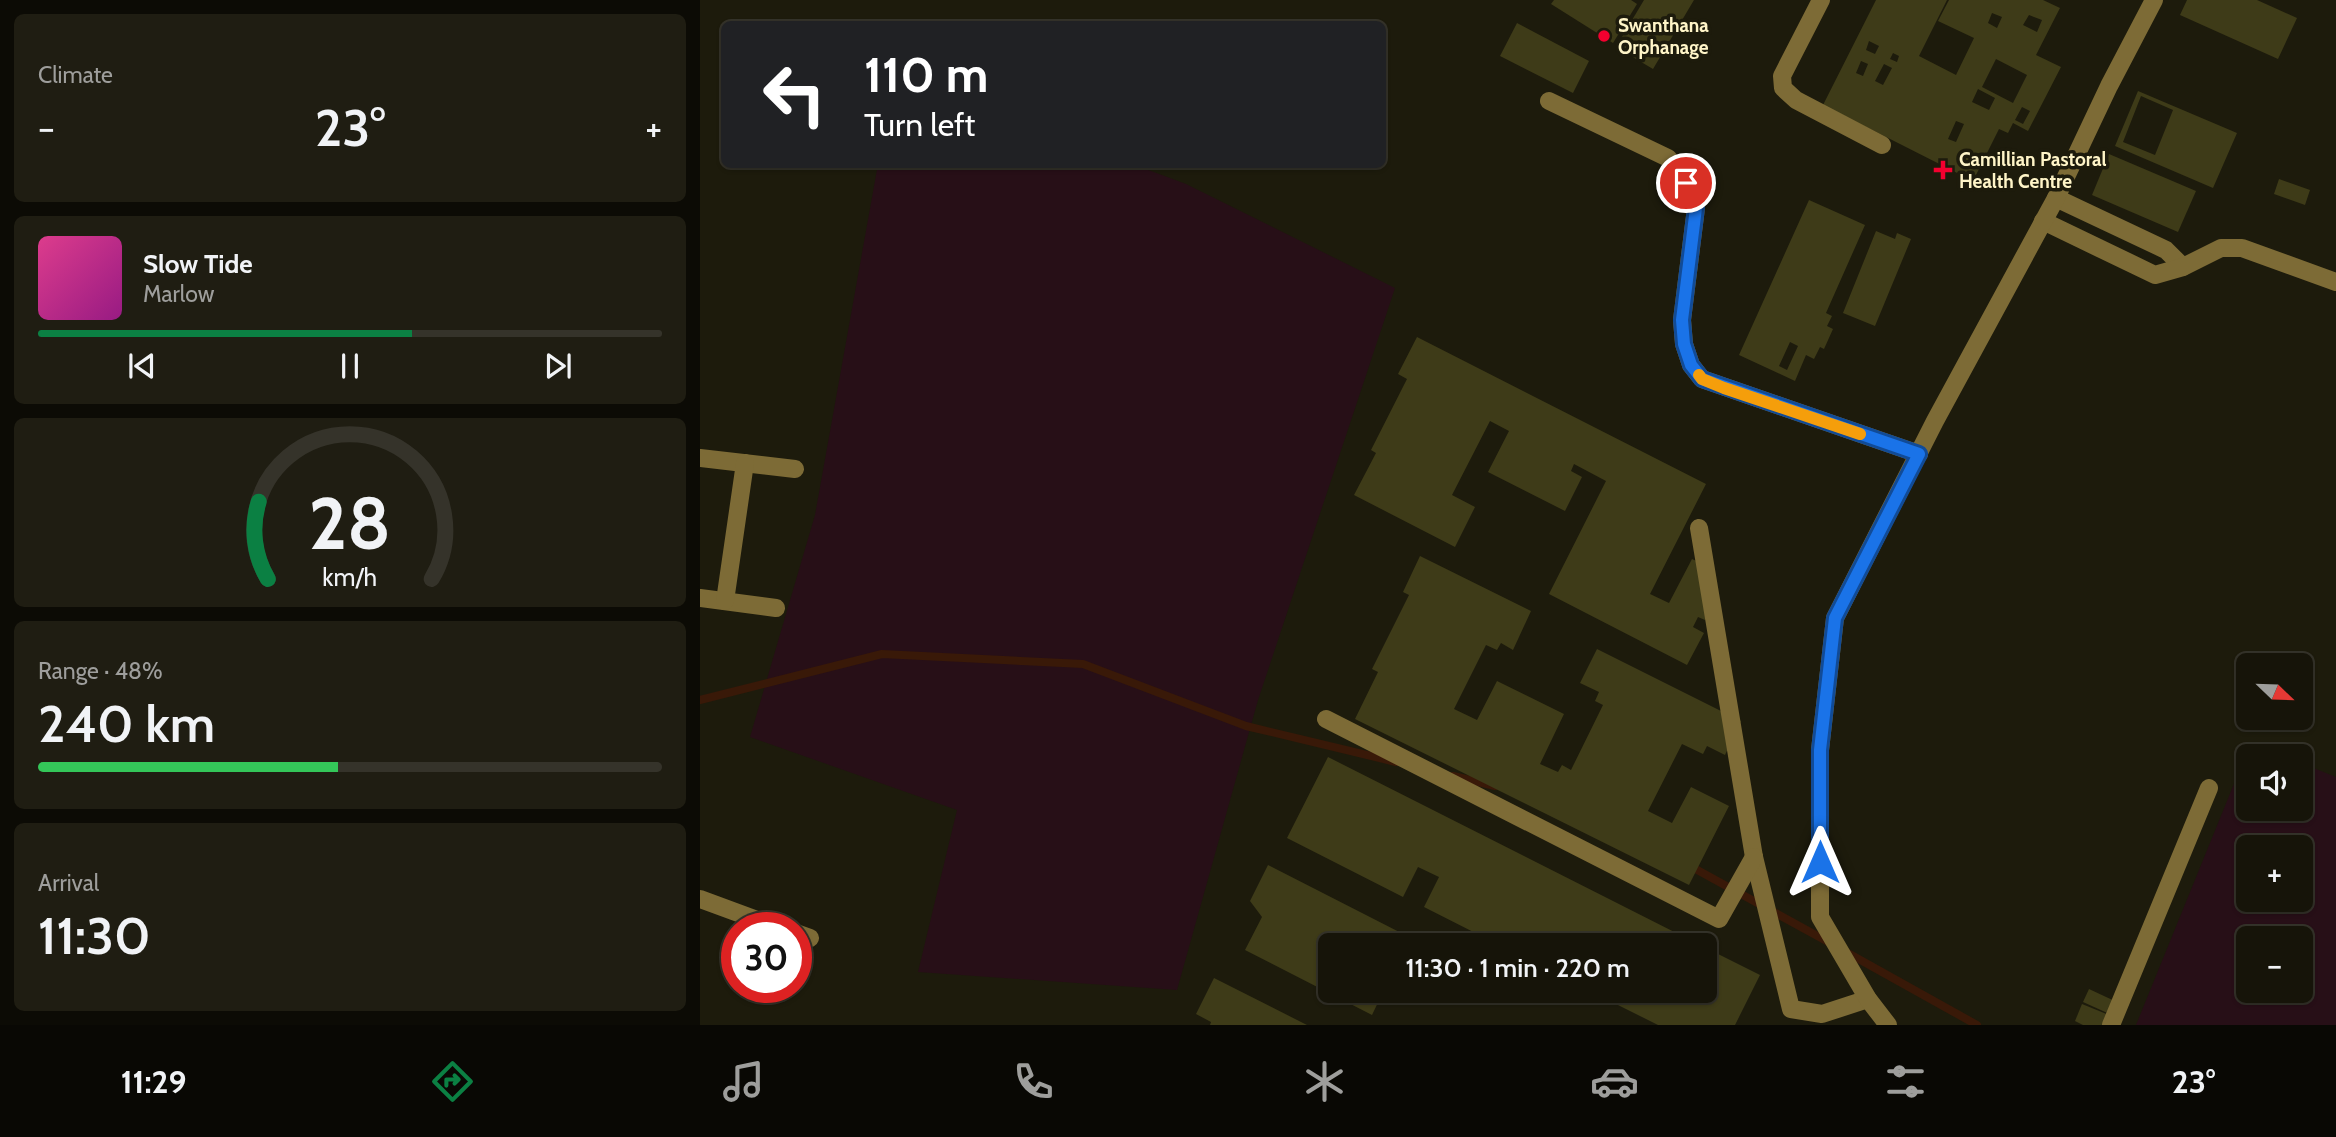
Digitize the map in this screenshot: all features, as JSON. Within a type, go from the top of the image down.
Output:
[{"type":"street","points":[[1821,0],[1782,76],[1783,88],[1796,100],[1882,145]]},
{"type":"street","points":[[1888,1025],[1868,999],[1820,917],[1820,750],[1835,618],[2056,198],[2146,2]]},
{"type":"street","points":[[1549,101],[1668,158],[1686,183],[1696,208],[1682,320],[1684,344],[1691,365],[1702,379],[1919,454]]},
{"type":"street","points":[[2056,198],[2166,250],[2183,267]]},
{"type":"street","points":[[2043,221],[2155,275],[2183,267],[2221,248],[2242,248],[2336,282]]},
{"type":"street","points":[[700,458],[795,469]]},
{"type":"street","points":[[725,601],[745,463]]},
{"type":"street","points":[[1699,528],[1754,857],[1791,1009],[1822,1014],[1868,999]]},
{"type":"street","points":[[700,598],[776,608]]},
{"type":"street","points":[[1326,719],[1719,919],[1754,857]]},
{"type":"street","points":[[2111,1025],[2209,788]]},
{"type":"street","points":[[700,899],[735,912]]},
{"type":"shaded area","points":[[877,168],[1143,168],[1186,184],[1395,288],[1258,700],[1177,990],[918,972],[957,810],[750,737],[815,515]]},
{"type":"shaded area","points":[[2313,768],[2336,777],[2336,1025],[2136,1025],[2236,779],[2236,821],[2313,821]]},
{"type":"building","points":[[1554,0],[1631,0],[1637,4],[1613,43],[1551,4]]},
{"type":"building","points":[[1644,0],[1694,0],[1653,69],[1616,47]]},
{"type":"building","points":[[1876,0],[1947,0],[1919,56],[1956,75],[1974,38],[1938,21],[1949,0],[2043,0],[2060,8],[2036,55],[2061,67],[2028,131],[2013,123],[2008,133],[1999,129],[1973,181],[1823,105]],"holes":[[[1992,13],[2002,17],[1997,28],[1988,23]],[[2029,15],[2042,20],[2037,32],[2023,25]],[[1869,41],[1879,46],[1875,54],[1866,50]],[[1893,53],[1899,56],[1897,62],[1890,59]],[[1996,59],[2027,75],[2013,103],[1982,87]],[[1861,61],[1868,64],[1863,76],[1856,73]],[[1884,64],[1892,68],[1883,85],[1875,81]],[[1978,89],[1995,98],[1989,110],[1972,102]],[[2022,107],[2030,111],[2023,124],[2015,120]],[[1956,121],[1964,124],[1956,142],[1948,139]]]},
{"type":"building","points":[[2187,0],[2257,0],[2297,18],[2278,59],[2180,15]]},
{"type":"building","points":[[1517,23],[1589,61],[1573,93],[1500,56]]},
{"type":"building","points":[[2138,91],[2237,133],[2213,188],[2115,146]],"holes":[[[2141,96],[2173,110],[2155,155],[2123,142]]]},
{"type":"building","points":[[2109,154],[2196,191],[2178,232],[2092,195]]},
{"type":"building","points":[[2279,179],[2310,190],[2305,205],[2274,194]]},
{"type":"building","points":[[1809,200],[1865,225],[1826,313],[1832,316],[1827,326],[1833,329],[1824,349],[1820,347],[1814,359],[1806,355],[1795,381],[1739,355]],"holes":[[[1790,342],[1798,346],[1787,370],[1779,366]]]},
{"type":"building","points":[[1876,231],[1895,239],[1897,233],[1911,239],[1875,326],[1843,313]]},
{"type":"building","points":[[1417,337],[1706,484],[1650,594],[1669,603],[1692,559],[1703,564],[1711,608],[1705,620],[1698,617],[1693,627],[1704,633],[1687,665],[1549,594],[1606,481],[1574,464],[1571,471],[1582,477],[1565,511],[1488,472],[1509,431],[1490,421],[1452,495],[1475,507],[1455,547],[1354,495],[1376,453],[1371,450],[1407,379],[1398,374]]},
{"type":"building","points":[[1420,556],[1531,611],[1513,650],[1501,643],[1497,650],[1486,645],[1454,709],[1477,720],[1497,681],[1564,714],[1540,764],[1558,772],[1562,765],[1571,770],[1603,705],[1595,701],[1599,692],[1580,683],[1597,649],[1741,721],[1725,755],[1707,746],[1703,754],[1682,744],[1648,811],[1672,823],[1691,787],[1729,806],[1689,885],[1355,719],[1378,672],[1372,669],[1409,595],[1403,592]]},
{"type":"building","points":[[1328,757],[1676,933],[1475,933],[1424,907],[1439,877],[1418,867],[1403,897],[1287,838]]},
{"type":"building","points":[[1268,865],[1401,933],[1318,933],[1318,987],[1245,950],[1262,917],[1250,901]]},
{"type":"building","points":[[1717,954],[1760,975],[1735,1025],[1658,1025],[1614,1003],[1717,1003]]},
{"type":"building","points":[[1214,978],[1307,1025],[1210,1025],[1211,1022],[1196,1014]]},
{"type":"building","points":[[2089,989],[2119,1003],[2114,1016],[2083,1002]]},
{"type":"building","points":[[1349,1003],[1378,1003],[1372,1015]]},
{"type":"building","points":[[2082,1004],[2109,1015],[2105,1025],[2083,1025],[2075,1021]]},
{"type":"waterway","points":[[700,700],[882,654],[1083,664],[1246,726],[1396,762]]},
{"type":"waterway","points":[[1453,776],[1495,786]]},
{"type":"waterway","points":[[1690,866],[1832,944]]},
{"type":"waterway","points":[[1846,952],[1977,1025]]},
{"type":"slow traffic","points":[[1699,375],[1702,379],[1724,388],[1860,434]]},
{"type":"place","name":"Swanthana Orphanage","points":[[1604,36]]},
{"type":"place","name":"Camillian Pastoral Health Centre","points":[[1943,170]]},
{"type":"route","points":[[1686,183],[1696,208],[1682,320],[1684,344],[1691,365],[1702,379],[1919,454],[1835,618],[1820,750],[1820,862]]}]
